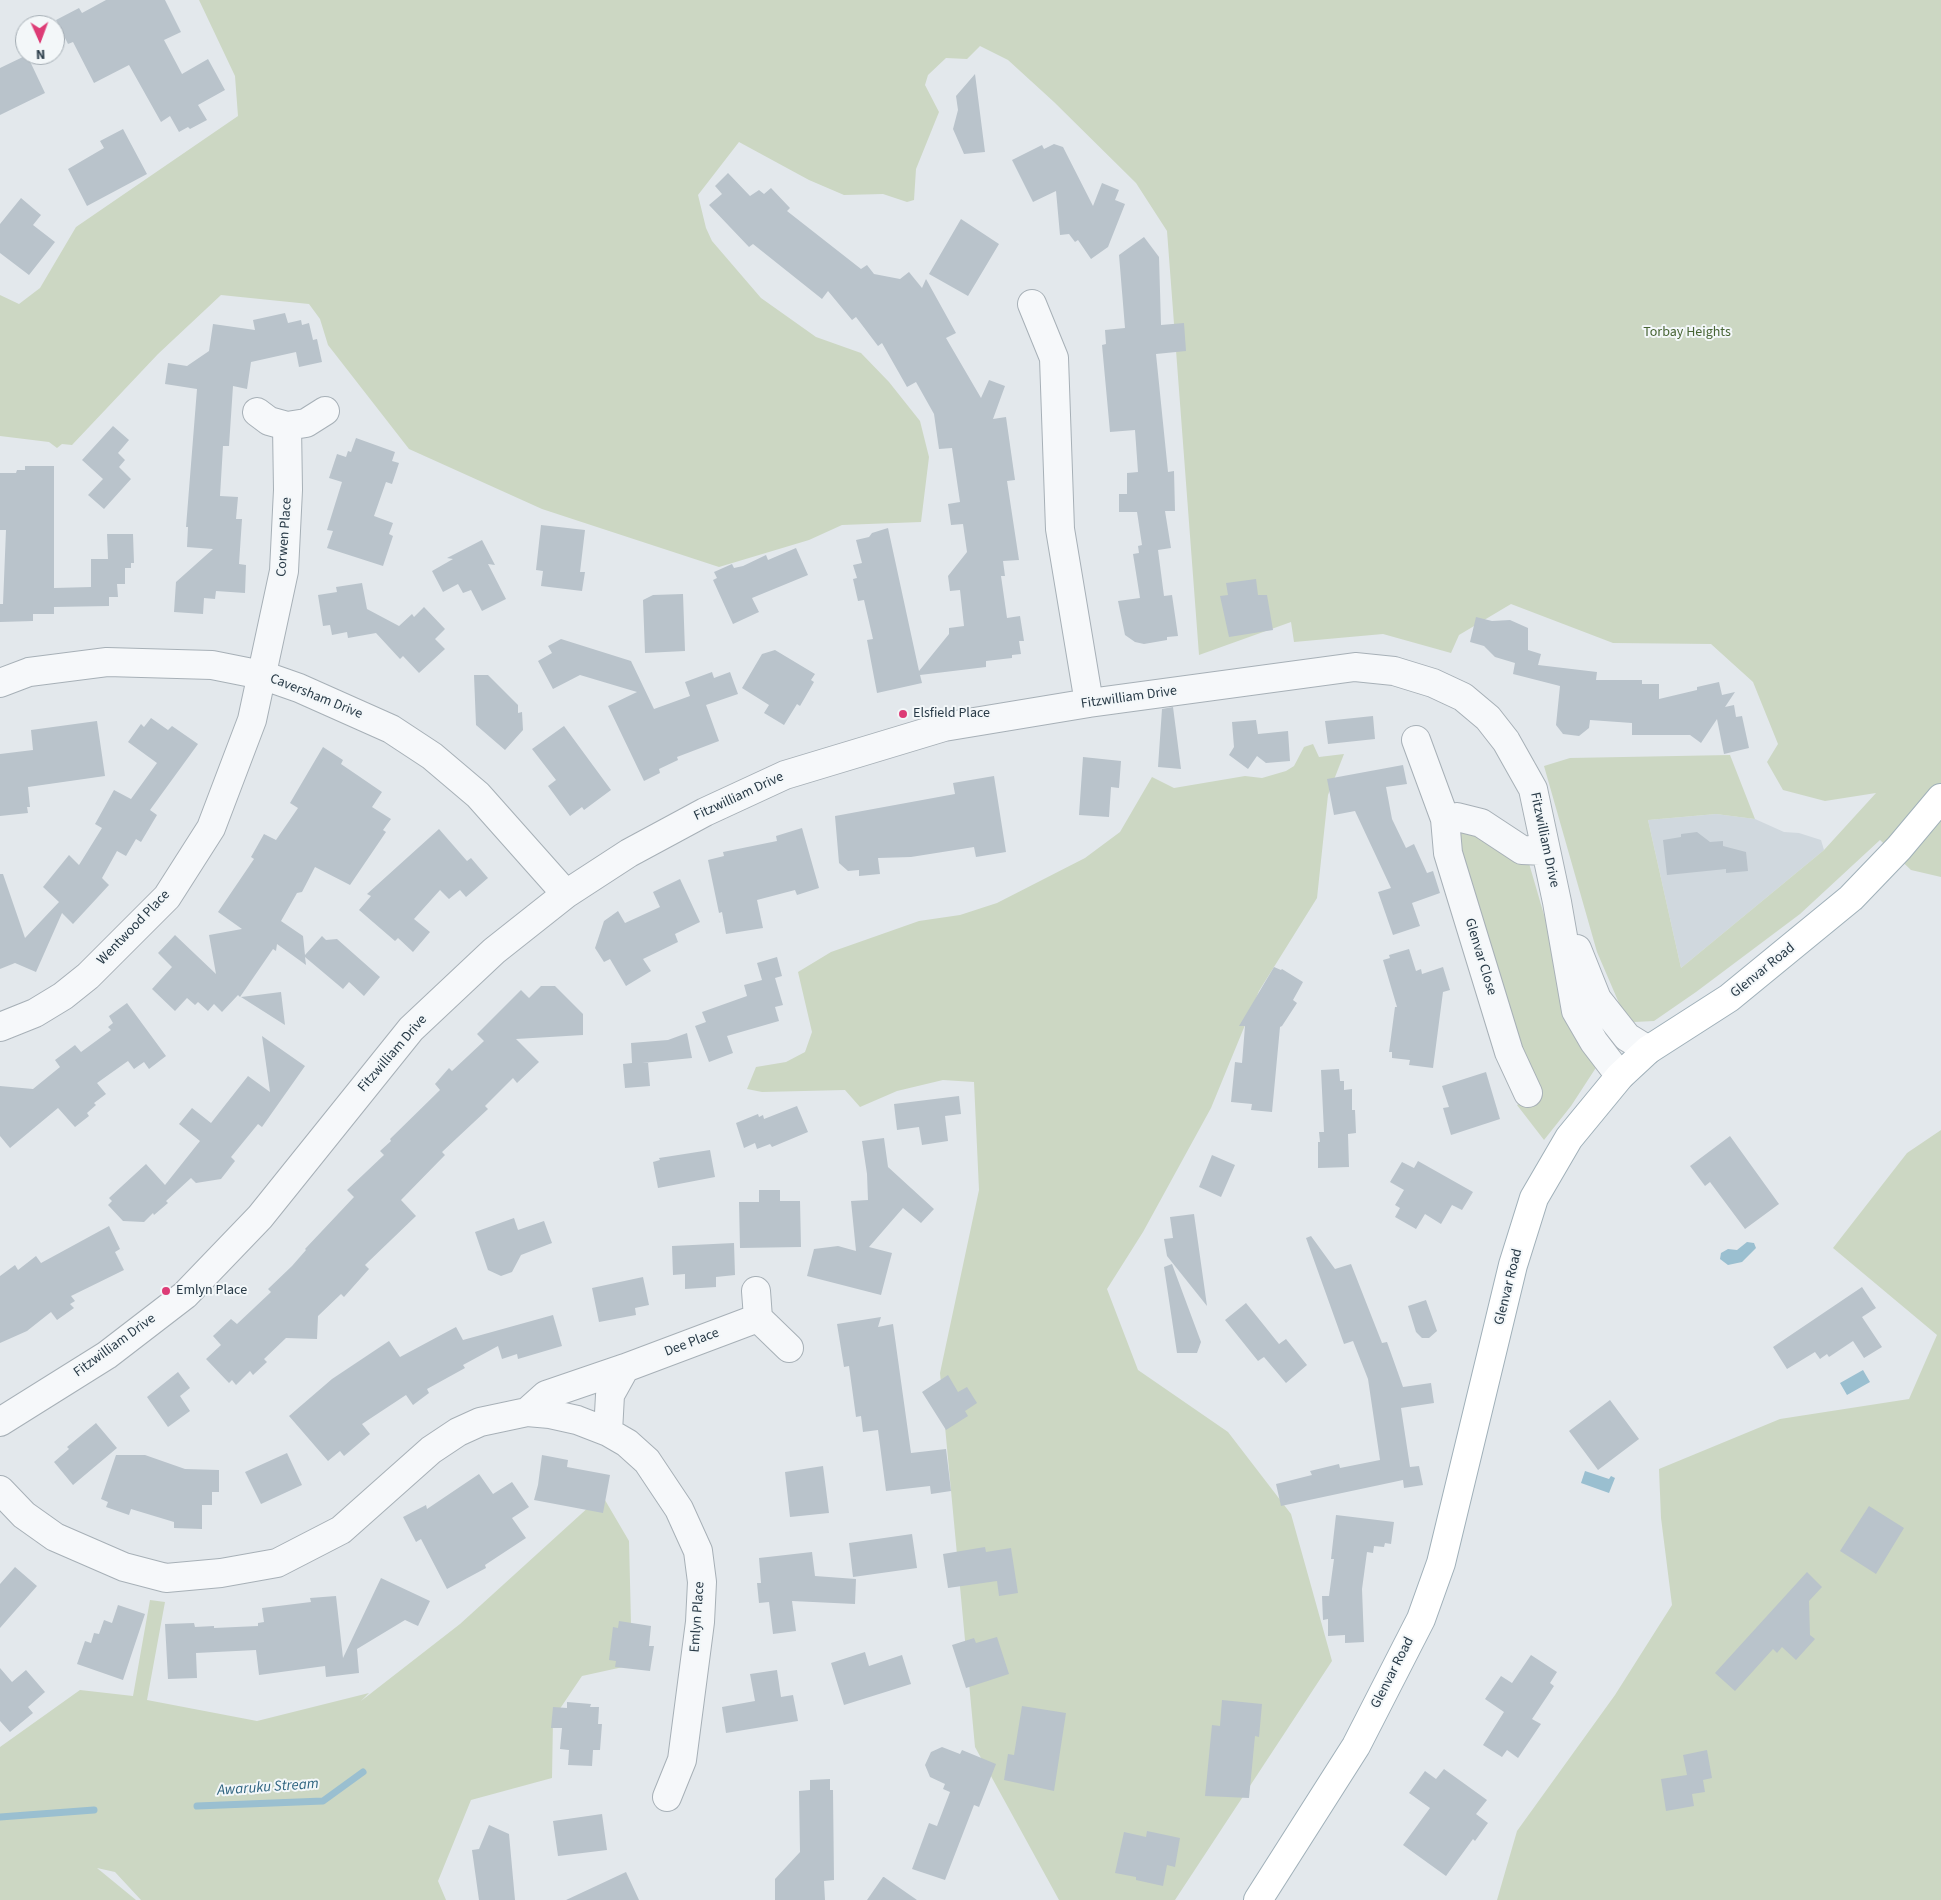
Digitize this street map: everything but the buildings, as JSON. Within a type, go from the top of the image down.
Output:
[{"type":"main road","name":"Glenvar Road","points":[[1258,1900],[1356,1746],[1421,1619],[1441,1563],[1514,1265],[1534,1198],[1569,1138],[1620,1076],[1648,1050],[1729,998],[1851,898],[1899,848],[1941,798]]},
{"type":"street","points":[[1032,304],[1054,358],[1060,529],[1090,703]]},
{"type":"street","points":[[257,412],[269,421],[288,426],[306,422],[325,411]]},
{"type":"street","name":"Corwen Place","points":[[262,675],[284,571],[288,490],[288,426]]},
{"type":"street","name":"Caversham Drive","points":[[0,683],[29,672],[107,662],[212,665],[262,675],[346,708],[391,729],[432,756],[478,795],[566,894]]},
{"type":"street","name":"Fitzwilliam Drive","points":[[0,1422],[107,1355],[185,1295],[260,1217],[411,1029],[494,951],[566,894],[629,853],[705,812],[785,775],[944,727],[1090,703],[1355,667],[1394,671],[1434,683],[1463,697],[1488,718],[1506,741],[1534,789],[1557,902],[1576,1011],[1594,1042],[1620,1076]]},
{"type":"street","name":"Wentwood Place","points":[[0,1027],[35,1012],[63,996],[88,976],[167,897],[211,828],[252,720],[262,675]]},
{"type":"street","name":"Glenvar Close","points":[[1416,740],[1446,819],[1448,853],[1510,1052],[1528,1092]]},
{"type":"street","points":[[1446,819],[1457,818],[1481,822],[1522,850],[1546,851]]},
{"type":"street","name":"Fitzwilliam Drive","points":[[1557,902],[1597,999],[1627,1037],[1648,1050]]},
{"type":"street","points":[[756,1291],[758,1318],[789,1348]]},
{"type":"street","name":"Dee Place","points":[[527,1412],[546,1395],[625,1368],[758,1318]]},
{"type":"street","points":[[608,1432],[610,1396],[625,1368]]},
{"type":"street","name":"Emlyn Place","points":[[0,1490],[24,1515],[55,1537],[124,1566],[166,1578],[221,1573],[277,1563],[340,1530],[430,1450],[458,1432],[480,1422],[527,1412],[550,1414],[577,1420],[608,1432],[627,1444],[647,1461],[680,1509],[698,1551],[702,1582],[700,1622],[682,1760],[667,1797]]},
{"type":"shaded area","points":[[1716,814],[1755,819],[1784,832],[1799,833],[1821,840],[1824,850],[1681,968],[1648,820]]},
{"type":"green space","name":"Torbay Heights","points":[[199,0],[1941,0],[1941,877],[1911,870],[1880,840],[1800,914],[1696,992],[1654,1021],[1634,1022],[1622,1010],[1597,952],[1544,766],[1570,758],[1730,755],[1755,819],[1716,814],[1648,820],[1681,968],[1824,850],[1876,793],[1825,801],[1783,790],[1767,762],[1778,744],[1753,682],[1711,644],[1613,643],[1511,604],[1459,635],[1451,653],[1383,634],[1294,642],[1291,622],[1199,655],[1167,231],[1136,183],[1054,102],[1008,60],[980,46],[967,59],[946,58],[928,75],[925,85],[939,112],[916,169],[914,200],[907,202],[883,194],[844,195],[809,180],[739,142],[698,195],[706,228],[712,241],[761,298],[816,337],[861,353],[889,382],[920,421],[929,457],[921,522],[842,525],[809,540],[719,567],[542,509],[409,449],[328,345],[320,319],[309,304],[221,295],[158,354],[72,445],[62,444],[57,448],[49,442],[0,436],[0,295],[19,304],[40,288],[76,227],[238,116],[235,76]]},
{"type":"green space","points":[[1313,744],[1319,757],[1344,754],[1328,795],[1317,898],[1259,991],[1211,1108],[1143,1232],[1107,1289],[1138,1370],[1228,1432],[1291,1514],[1332,1661],[1175,1900],[1059,1900],[975,1747],[940,1373],[979,1190],[974,1082],[943,1080],[897,1091],[860,1107],[845,1090],[762,1092],[747,1089],[756,1067],[786,1062],[805,1052],[812,1032],[798,972],[831,952],[919,921],[960,915],[997,903],[1085,858],[1120,832],[1152,777],[1174,788],[1245,776],[1262,778],[1286,771],[1294,766],[1304,747]]},
{"type":"green space","points":[[1452,828],[1471,828],[1528,860],[1561,973],[1599,1063],[1571,1106],[1544,1140],[1517,1105],[1536,1092],[1517,1052]]},
{"type":"green space","points":[[1941,1130],[1941,1900],[1497,1900],[1517,1831],[1615,1695],[1672,1605],[1661,1518],[1659,1469],[1780,1419],[1909,1399],[1937,1335],[1833,1248],[1907,1153]]},
{"type":"green space","points":[[602,1495],[629,1541],[632,1665],[582,1676],[553,1719],[552,1778],[471,1800],[438,1881],[446,1900],[141,1900],[115,1872],[97,1868],[136,1900],[0,1900],[0,1747],[80,1690],[133,1696],[150,1600],[165,1602],[147,1700],[257,1721],[369,1693],[361,1701],[460,1624]]},
{"type":"water","points":[[1747,1242],[1754,1243],[1756,1248],[1742,1262],[1728,1265],[1720,1259],[1721,1253],[1728,1249],[1737,1250]]},
{"type":"water","points":[[1863,1370],[1870,1382],[1847,1395],[1840,1383]]},
{"type":"water","points":[[1585,1471],[1609,1479],[1611,1476],[1615,1478],[1609,1493],[1581,1483]]},
{"type":"waterway","name":"Awaruku Stream","points":[[197,1806],[323,1801],[363,1772]]},
{"type":"waterway","name":"Awaruku Stream","points":[[0,1817],[94,1810]]},
{"type":"place","name":"Elsfield Place","points":[[903,714]]},
{"type":"place","name":"Emlyn Place","points":[[166,1291]]}]
